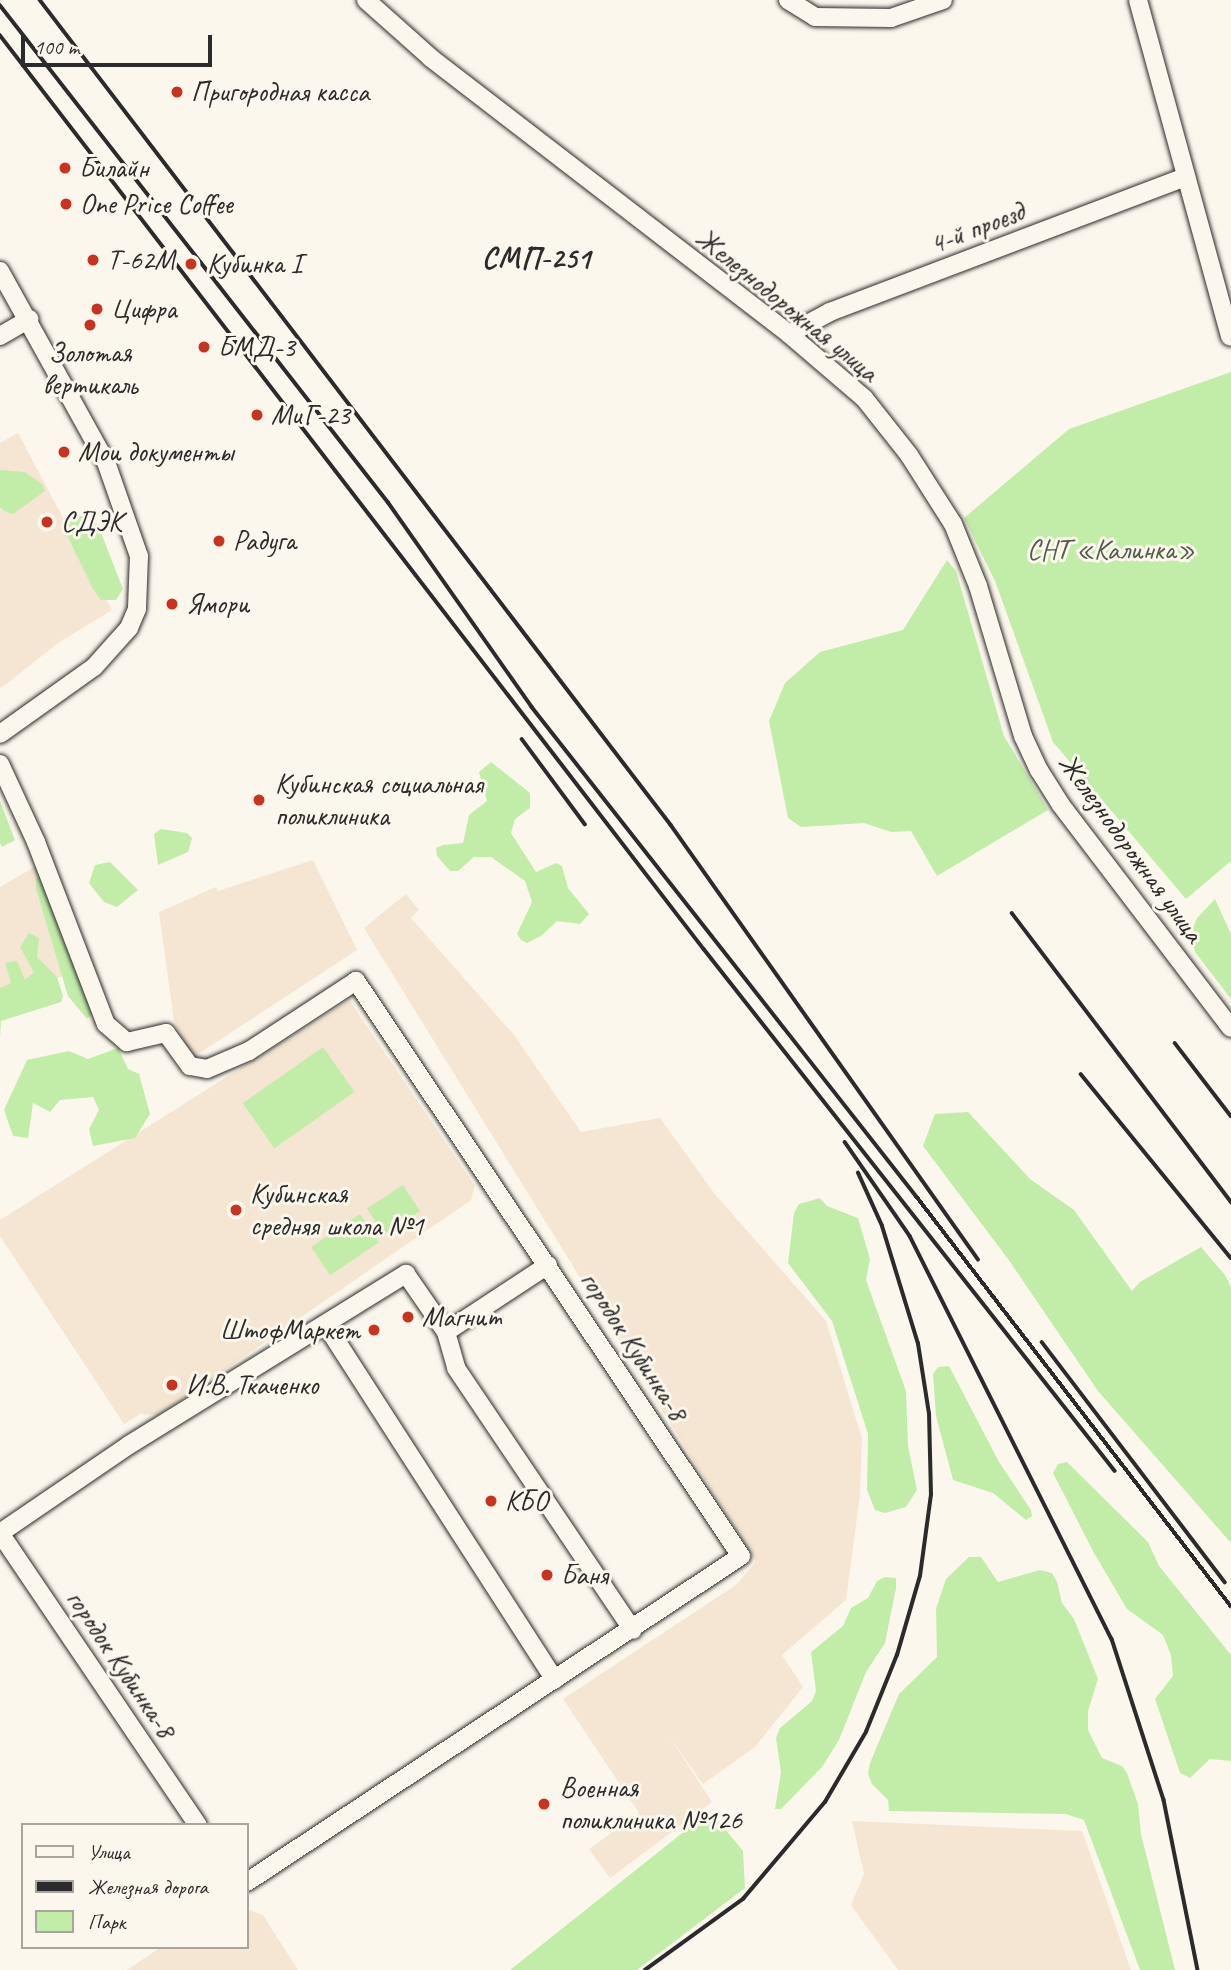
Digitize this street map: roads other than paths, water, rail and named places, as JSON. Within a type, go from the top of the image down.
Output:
[{"type":"street","name":"Железнодорожная улица","points":[[366,0],[431,58],[789,334],[864,398],[939,500],[978,586],[1023,736],[1039,770],[1061,805],[1231,1028]]},
{"type":"street","points":[[788,0],[815,17],[891,18],[943,0]]},
{"type":"street","points":[[1138,0],[1230,337]]},
{"type":"street","name":"4-й проезд","points":[[789,334],[830,312],[1186,177]]},
{"type":"street","points":[[0,271],[29,318],[106,462],[139,556],[136,609],[129,628],[94,667],[0,734]]},
{"type":"street","points":[[0,336],[29,318]]},
{"type":"street","name":"городок Кубинка-8","points":[[0,764],[36,842],[106,1024],[127,1042],[166,1033],[190,1066],[207,1069],[248,1051],[356,981],[741,1556],[633,1630],[248,1881]]},
{"type":"street","points":[[548,1265],[446,1332],[456,1368],[633,1630]]},
{"type":"street","name":"городок Кубинка-8","points":[[197,1823],[0,1533],[129,1445],[406,1274],[446,1332]]},
{"type":"street","points":[[326,1325],[555,1680]]},
{"type":"railway","points":[[40,0],[671,825],[978,1259]]},
{"type":"railway","points":[[0,5],[388,502],[532,707],[917,1197],[1231,1606]]},
{"type":"railway","points":[[0,35],[704,949],[1115,1471]]},
{"type":"railway","points":[[522,739],[585,824]]},
{"type":"railway","points":[[1012,913],[1231,1202]]},
{"type":"railway","points":[[1175,1043],[1231,1116]]},
{"type":"railway","points":[[1081,1074],[1231,1258]]},
{"type":"railway","points":[[845,1142],[910,1236],[1112,1639],[1164,1800],[1198,1970]]},
{"type":"railway","points":[[645,1970],[743,1899],[825,1802],[866,1732],[897,1655],[920,1576],[931,1495],[929,1414],[918,1344],[882,1226],[858,1173]]},
{"type":"railway","points":[[1042,1342],[1225,1582]]},
{"type":"place","name":"Пригородная касса","points":[[177,92]]},
{"type":"place","name":"Билайн","points":[[65,168]]},
{"type":"place","name":"One Price Coffee","points":[[66,204]]},
{"type":"place","name":"Т-62М","points":[[93,260]]},
{"type":"place","name":"Кубинка I","points":[[191,264]]},
{"type":"place","name":"Цифра","points":[[97,309]]},
{"type":"place","name":"Золотая вертикаль","points":[[90,325]]},
{"type":"place","name":"БМД-3","points":[[204,347]]},
{"type":"place","name":"МиГ-23","points":[[257,415]]},
{"type":"place","name":"Мои документы","points":[[64,452]]},
{"type":"place","name":"СДЭК","points":[[47,522]]},
{"type":"place","name":"Радуга","points":[[219,541]]},
{"type":"place","name":"Ямори","points":[[172,604]]},
{"type":"place","name":"Кубинская социальная поликлиника","points":[[259,800]]},
{"type":"place","name":"Кубинская средняя школа №1","points":[[236,1210]]},
{"type":"place","name":"Магнит","points":[[408,1317]]},
{"type":"place","name":"ШтофМаркет","points":[[374,1330]]},
{"type":"place","name":"И.В. Ткаченко","points":[[172,1385]]},
{"type":"place","name":"КБО","points":[[491,1501]]},
{"type":"place","name":"Баня","points":[[547,1575]]},
{"type":"place","name":"Военная поликлиника №126","points":[[544,1804]]},
{"type":"district","name":"СМП-251","points":[[536,258]]},
{"type":"park label","name":"СНТ «Калинка»","points":[[1111,550]]}]
